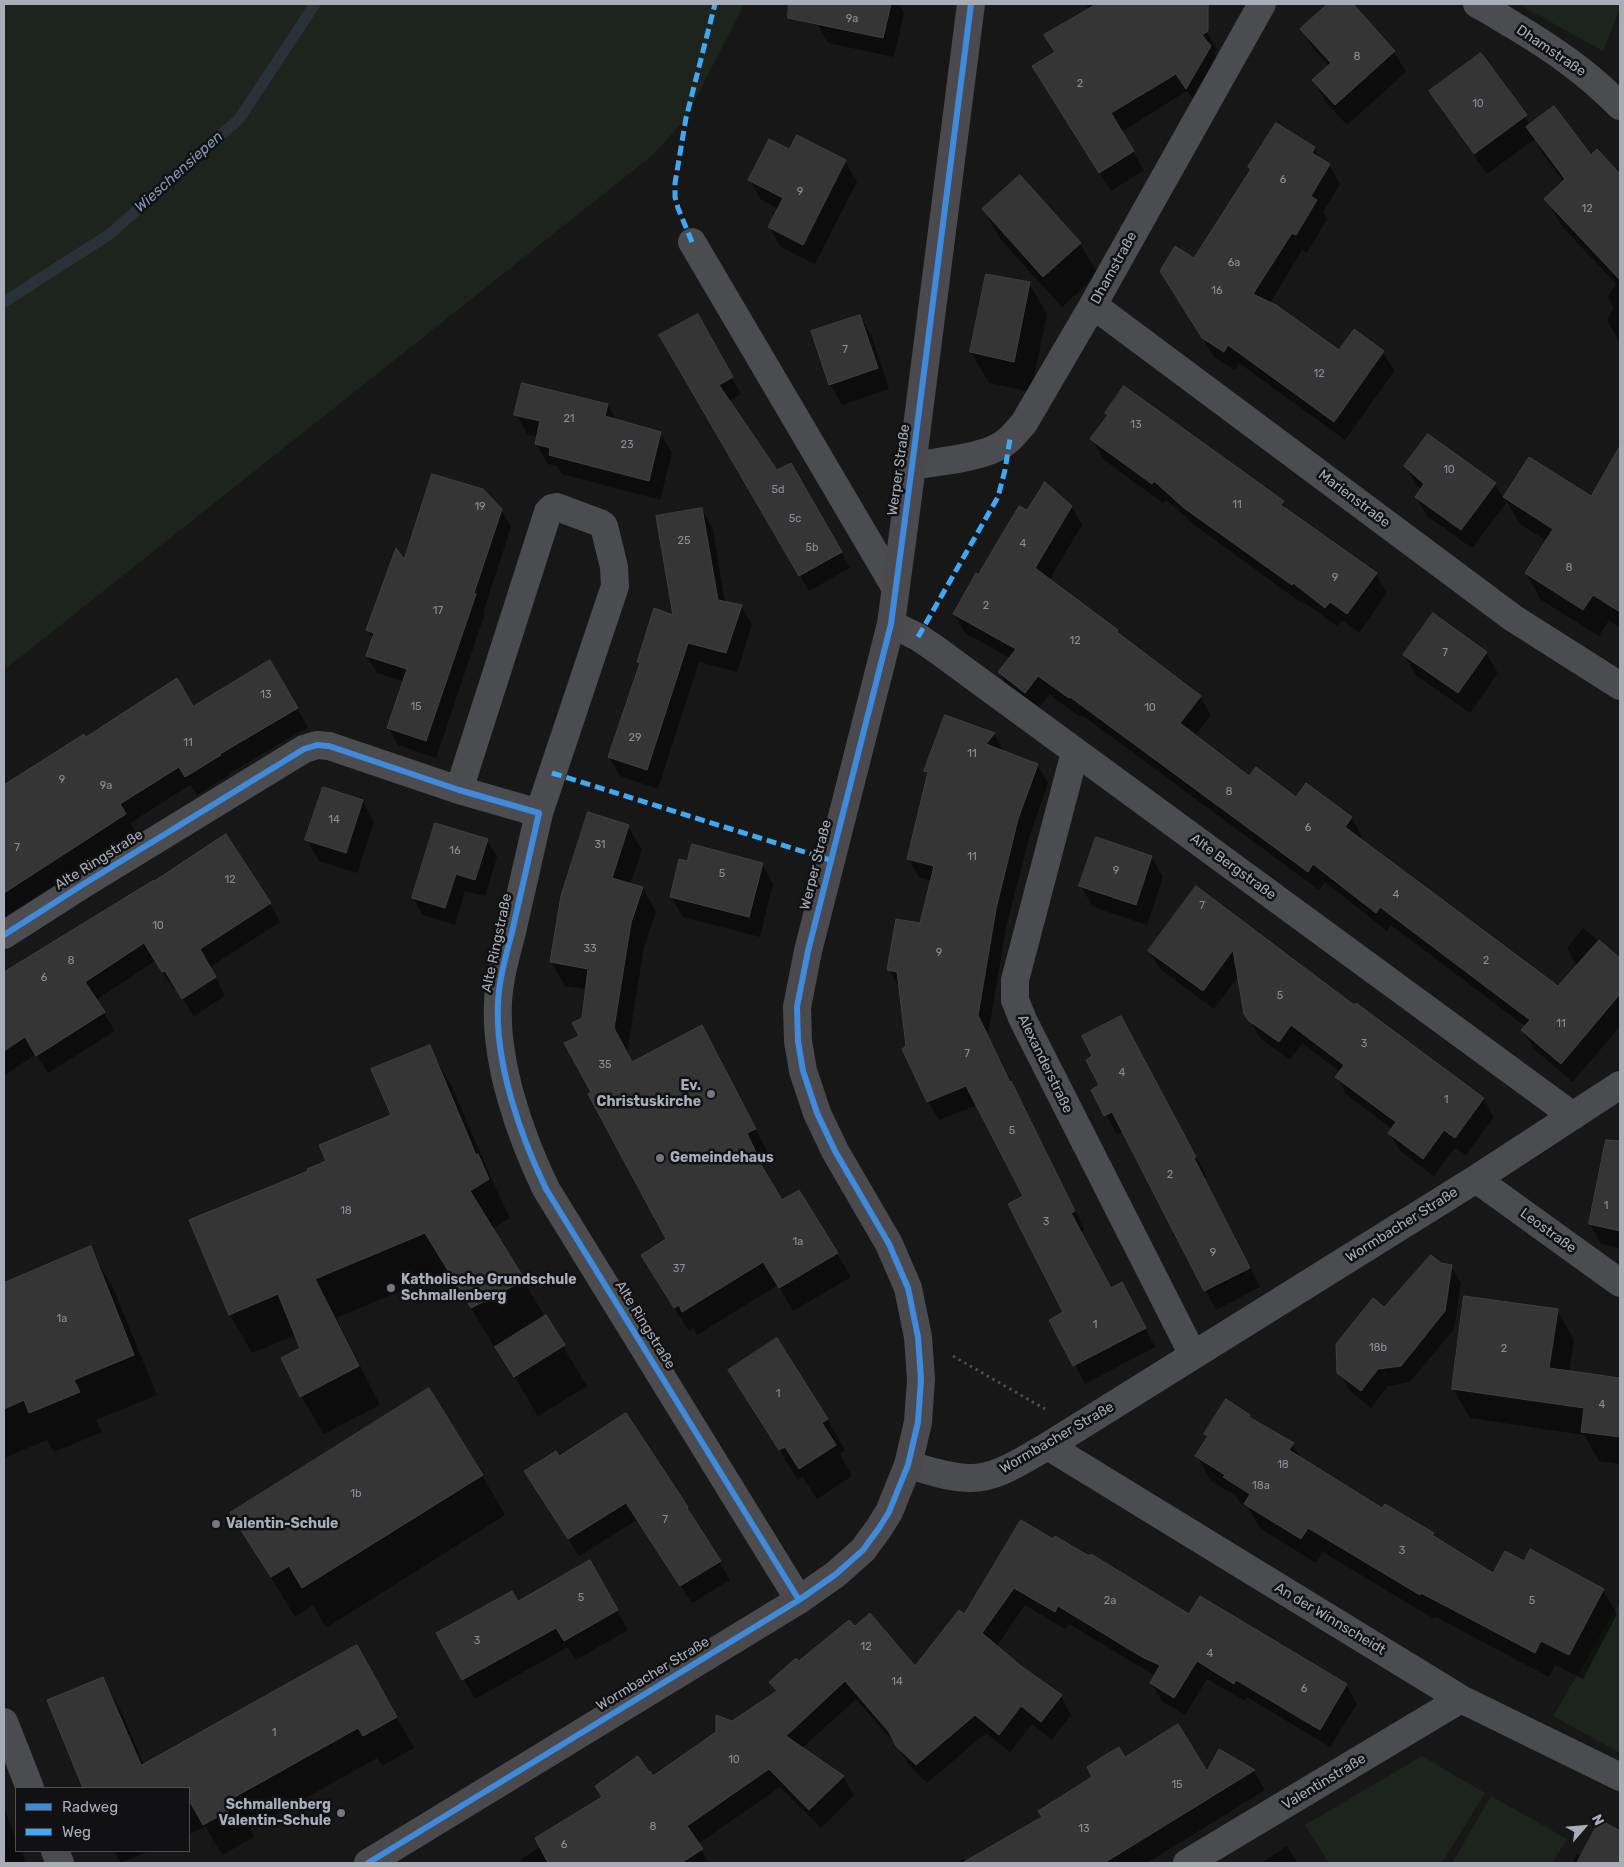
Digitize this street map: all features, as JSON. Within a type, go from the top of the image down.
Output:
[{"type":"main road","name":"Werper Straße","points":[[908,1466],[918,1422],[921,1379],[918,1336],[908,1288],[889,1244],[834,1151],[817,1113],[803,1070],[798,1041],[797,1007],[808,951],[891,624],[971,4]]},
{"type":"main road","name":"Wormbacher Straße","points":[[368,1863],[799,1600],[836,1574],[863,1550],[889,1512],[908,1466]]},
{"type":"street","name":"Dhamstraße","points":[[912,466],[986,452],[999,447],[1010,439],[1024,423],[1093,305],[1262,4]]},
{"type":"street","name":"Dhamstraße","points":[[1477,4],[1539,40],[1572,63],[1599,84],[1620,106]]},
{"type":"street","points":[[692,242],[895,587]]},
{"type":"street","name":"Marienstraße","points":[[1093,305],[1513,618],[1620,686]]},
{"type":"street","name":"Alte Ringstraße","points":[[459,790],[548,512],[552,508],[557,507],[600,523],[604,526],[616,577],[539,813],[503,970],[498,1003],[505,1075],[520,1127],[533,1162],[546,1189],[799,1600]]},
{"type":"street","name":"Alte Bergstraße","points":[[891,624],[930,645],[1573,1116]]},
{"type":"street","name":"Alte Ringstraße","points":[[4,935],[304,749],[317,745],[329,746],[459,790],[539,813]]},
{"type":"street","name":"Alexanderstraße","points":[[1075,752],[1015,980],[1015,1000],[1023,1020],[1193,1355]]},
{"type":"street","name":"Wormbacher Straße","points":[[908,1466],[952,1476],[981,1478],[994,1474],[1048,1446],[1476,1179],[1620,1085]]},
{"type":"street","name":"Leostraße","points":[[1476,1179],[1620,1283]]},
{"type":"street","name":"An der Winnscheidt","points":[[1048,1446],[1461,1699],[1620,1777]]},
{"type":"street","name":"Valentinstraße","points":[[1187,1863],[1461,1699]]},
{"type":"street","points":[[4,1722],[30,1787]]},
{"type":"path","points":[[918,1336],[1078,1427]]},
{"type":"shaded area","points":[[4,4],[744,4],[686,118],[654,154],[4,670]]},
{"type":"shaded area","points":[[1518,4],[1620,4],[1620,8],[1603,51]]},
{"type":"shaded area","points":[[1620,1602],[1620,1753],[1553,1716]]},
{"type":"shaded area","points":[[1422,1756],[1485,1793],[1442,1863],[1329,1863],[1305,1825]]},
{"type":"shaded area","points":[[1491,1796],[1567,1839],[1552,1863],[1452,1863]]},
{"type":"building","points":[[789,4],[891,4],[883,38],[788,18]]},
{"type":"building","points":[[1097,4],[1208,4],[1208,31],[1202,35],[1211,46],[1186,89],[1176,74],[1111,113],[1134,151],[1099,173],[1032,66],[1055,52],[1044,35]]},
{"type":"building","points":[[1328,4],[1353,4],[1395,51],[1335,105],[1312,80],[1331,63],[1300,29]]},
{"type":"building","points":[[1481,53],[1527,115],[1474,154],[1429,91]]},
{"type":"building","points":[[1554,106],[1591,155],[1597,149],[1620,174],[1620,280],[1544,199],[1565,179],[1526,127]]},
{"type":"building","points":[[1276,123],[1315,147],[1312,153],[1330,164],[1311,196],[1317,200],[1296,235],[1292,233],[1253,294],[1276,305],[1339,350],[1354,329],[1384,351],[1334,422],[1228,345],[1224,352],[1202,338],[1160,271],[1175,246],[1194,258],[1251,169],[1248,167]]},
{"type":"building","points":[[797,135],[846,160],[803,245],[768,227],[783,198],[748,180],[769,139],[789,149]]},
{"type":"building","points":[[1020,175],[1081,243],[1043,277],[982,209]]},
{"type":"building","points":[[986,274],[1030,282],[1014,362],[970,352]]},
{"type":"building","points":[[698,314],[733,377],[719,385],[777,470],[791,463],[842,552],[799,576],[659,335]]},
{"type":"building","points":[[860,315],[878,368],[829,385],[811,331]]},
{"type":"building","points":[[522,383],[608,404],[605,416],[661,432],[649,481],[549,455],[550,448],[535,444],[540,421],[514,415]]},
{"type":"building","points":[[1124,386],[1284,501],[1281,505],[1377,573],[1347,614],[1330,602],[1325,608],[1293,583],[1292,585],[1184,508],[1154,481],[1152,484],[1090,439],[1108,415],[1105,413]]},
{"type":"building","points":[[1428,434],[1496,483],[1461,530],[1415,497],[1424,484],[1404,466]]},
{"type":"building","points":[[1620,446],[1620,612],[1593,595],[1583,610],[1525,573],[1553,529],[1503,497],[1529,457],[1591,496]]},
{"type":"building","points":[[432,474],[483,489],[502,509],[474,593],[476,594],[426,741],[387,728],[407,669],[366,656],[374,633],[366,630],[396,548],[404,559]]},
{"type":"building","points":[[1045,482],[1072,506],[1035,568],[1118,630],[1117,632],[1201,696],[1180,723],[1249,776],[1256,767],[1296,797],[1306,783],[1352,817],[1345,827],[1558,986],[1599,940],[1620,958],[1620,994],[1561,1064],[1521,1030],[1530,1020],[1380,907],[1376,913],[1313,864],[1308,872],[1070,697],[1038,676],[1025,693],[998,672],[1016,649],[953,614],[976,573],[978,575],[1019,506],[1027,510]]},
{"type":"building","points":[[702,508],[718,600],[742,605],[726,653],[688,643],[647,770],[608,757],[640,663],[637,662],[654,608],[673,615],[656,516]]},
{"type":"building","points":[[1433,613],[1487,652],[1458,693],[1403,655]]},
{"type":"building","points":[[270,660],[298,708],[185,777],[179,767],[120,804],[126,814],[4,893],[4,785],[84,734],[86,737],[177,678],[193,706]]},
{"type":"building","points":[[945,715],[995,733],[986,744],[1038,764],[1018,819],[996,909],[978,1015],[1075,1211],[1071,1213],[1111,1288],[1122,1282],[1146,1328],[1073,1366],[1049,1320],[1063,1312],[1008,1204],[1023,1196],[966,1086],[927,1102],[902,1049],[906,1046],[897,972],[887,970],[896,919],[920,923],[934,866],[907,859],[928,772],[924,771]]},
{"type":"building","points":[[323,787],[363,800],[346,853],[305,840]]},
{"type":"building","points":[[588,812],[629,825],[612,878],[643,887],[631,923],[614,1028],[632,1062],[702,1025],[756,1129],[747,1133],[762,1166],[782,1200],[799,1190],[838,1253],[779,1288],[763,1262],[682,1312],[679,1305],[674,1308],[641,1255],[666,1239],[588,1094],[591,1092],[564,1043],[579,1036],[572,1023],[582,1018],[588,969],[550,962],[561,896]]},
{"type":"building","points":[[435,823],[488,839],[475,880],[456,874],[445,908],[412,898]]},
{"type":"building","points":[[226,834],[271,903],[200,949],[216,977],[182,999],[165,971],[162,972],[144,943],[85,982],[105,1012],[36,1056],[25,1037],[4,1051],[4,972],[154,881]]},
{"type":"building","points":[[1096,837],[1152,856],[1136,905],[1079,886]]},
{"type":"building","points":[[692,844],[763,863],[749,917],[670,897],[679,859],[687,861]]},
{"type":"building","points":[[1196,886],[1354,1005],[1356,1003],[1484,1098],[1455,1138],[1444,1130],[1423,1159],[1388,1133],[1396,1122],[1335,1077],[1344,1065],[1291,1025],[1279,1042],[1249,1021],[1244,1014],[1233,950],[1203,991],[1148,951]]},
{"type":"building","points":[[1121,1016],[1196,1157],[1194,1158],[1250,1268],[1204,1291],[1112,1112],[1104,1116],[1091,1090],[1099,1085],[1086,1060],[1092,1056],[1082,1036]]},
{"type":"building","points":[[430,1045],[476,1155],[478,1154],[489,1179],[470,1191],[525,1280],[471,1308],[425,1233],[315,1279],[359,1366],[300,1397],[281,1358],[300,1348],[278,1294],[229,1315],[189,1220],[308,1171],[307,1169],[326,1161],[319,1145],[391,1115],[371,1069]]},
{"type":"building","points":[[1606,1140],[1620,1141],[1620,1231],[1589,1224]]},
{"type":"building","points":[[91,1246],[134,1355],[74,1380],[80,1392],[29,1413],[24,1400],[4,1409],[4,1283]]},
{"type":"building","points":[[1431,1255],[1441,1263],[1452,1265],[1445,1311],[1401,1366],[1378,1369],[1361,1391],[1337,1373],[1336,1344],[1373,1298],[1384,1307]]},
{"type":"building","points":[[1464,1296],[1558,1309],[1549,1368],[1620,1378],[1620,1437],[1581,1432],[1584,1408],[1452,1389]]},
{"type":"building","points":[[546,1315],[565,1345],[514,1377],[495,1347]]},
{"type":"building","points":[[777,1338],[828,1419],[822,1423],[836,1445],[799,1469],[785,1447],[779,1450],[728,1370]]},
{"type":"building","points":[[429,1388],[483,1475],[302,1588],[289,1566],[271,1577],[230,1513]]},
{"type":"building","points":[[1226,1399],[1250,1415],[1249,1417],[1294,1443],[1289,1450],[1382,1508],[1385,1504],[1434,1533],[1432,1535],[1493,1573],[1505,1551],[1524,1561],[1530,1549],[1604,1589],[1569,1655],[1541,1641],[1535,1653],[1421,1593],[1420,1595],[1308,1528],[1301,1539],[1244,1504],[1250,1494],[1195,1456],[1208,1436],[1204,1434]]},
{"type":"building","points":[[626,1413],[721,1561],[680,1586],[626,1503],[568,1539],[524,1471],[556,1451],[559,1456]]},
{"type":"building","points":[[1021,1520],[1053,1539],[1055,1536],[1089,1556],[1091,1554],[1189,1614],[1200,1596],[1347,1684],[1320,1730],[1236,1680],[1234,1684],[1197,1661],[1174,1698],[1150,1683],[1160,1665],[1142,1657],[1058,1606],[1055,1612],[1014,1588],[982,1633],[1021,1666],[1062,1695],[1041,1722],[1021,1706],[999,1735],[975,1715],[916,1765],[896,1746],[889,1732],[845,1681],[786,1736],[844,1776],[809,1810],[769,1769],[687,1826],[703,1849],[681,1863],[548,1863],[535,1838],[602,1797],[595,1786],[638,1756],[653,1776],[716,1732],[716,1715],[732,1721],[777,1691],[769,1682],[796,1658],[799,1661],[849,1620],[855,1626],[870,1613],[915,1666],[959,1610],[964,1614]]},
{"type":"building","points":[[590,1560],[618,1610],[564,1641],[556,1628],[462,1680],[436,1633],[512,1591],[518,1601]]},
{"type":"building","points":[[357,1645],[397,1717],[363,1736],[358,1728],[233,1798],[237,1806],[203,1825],[190,1802],[190,1787],[83,1787],[47,1700],[103,1677],[141,1765]]},
{"type":"building","points":[[1178,1724],[1207,1771],[1219,1749],[1255,1770],[1104,1863],[962,1863],[1042,1817],[1038,1811],[1092,1777],[1087,1767],[1102,1757],[1119,1747],[1125,1757]]},
{"type":"building","points":[[1600,1820],[1620,1831],[1620,1863],[1577,1863]]},
{"type":"waterway","name":"Wieschensiepen","points":[[4,302],[110,234],[239,119],[315,4]]},
{"type":"marked path","points":[[692,242],[678,208],[675,197],[675,183],[686,118],[715,4]]},
{"type":"marked path","points":[[918,637],[998,497],[1010,439]]},
{"type":"marked path","points":[[552,773],[830,860]]},
{"type":"cycle path","points":[[368,1863],[799,1600],[836,1574],[863,1550],[879,1528],[889,1512],[908,1465],[918,1422],[921,1379],[918,1337],[908,1288],[889,1244],[835,1151],[817,1113],[803,1071],[798,1041],[797,1007],[808,951],[891,624],[971,4]]},
{"type":"cycle path","points":[[4,935],[304,749],[317,745],[329,746],[459,790],[539,813],[503,967],[498,1003],[501,1050],[511,1098],[527,1146],[546,1189],[799,1600]]},
{"type":"place","name":"Ev. Christuskirche","points":[[711,1094]]},
{"type":"place","name":"Gemeindehaus","points":[[660,1158]]},
{"type":"place","name":"Katholische Grundschule Schmallenberg","points":[[391,1288]]},
{"type":"place","name":"Valentin-Schule","points":[[216,1524]]},
{"type":"place","name":"Schmallenberg Valentin-Schule","points":[[341,1813]]}]
